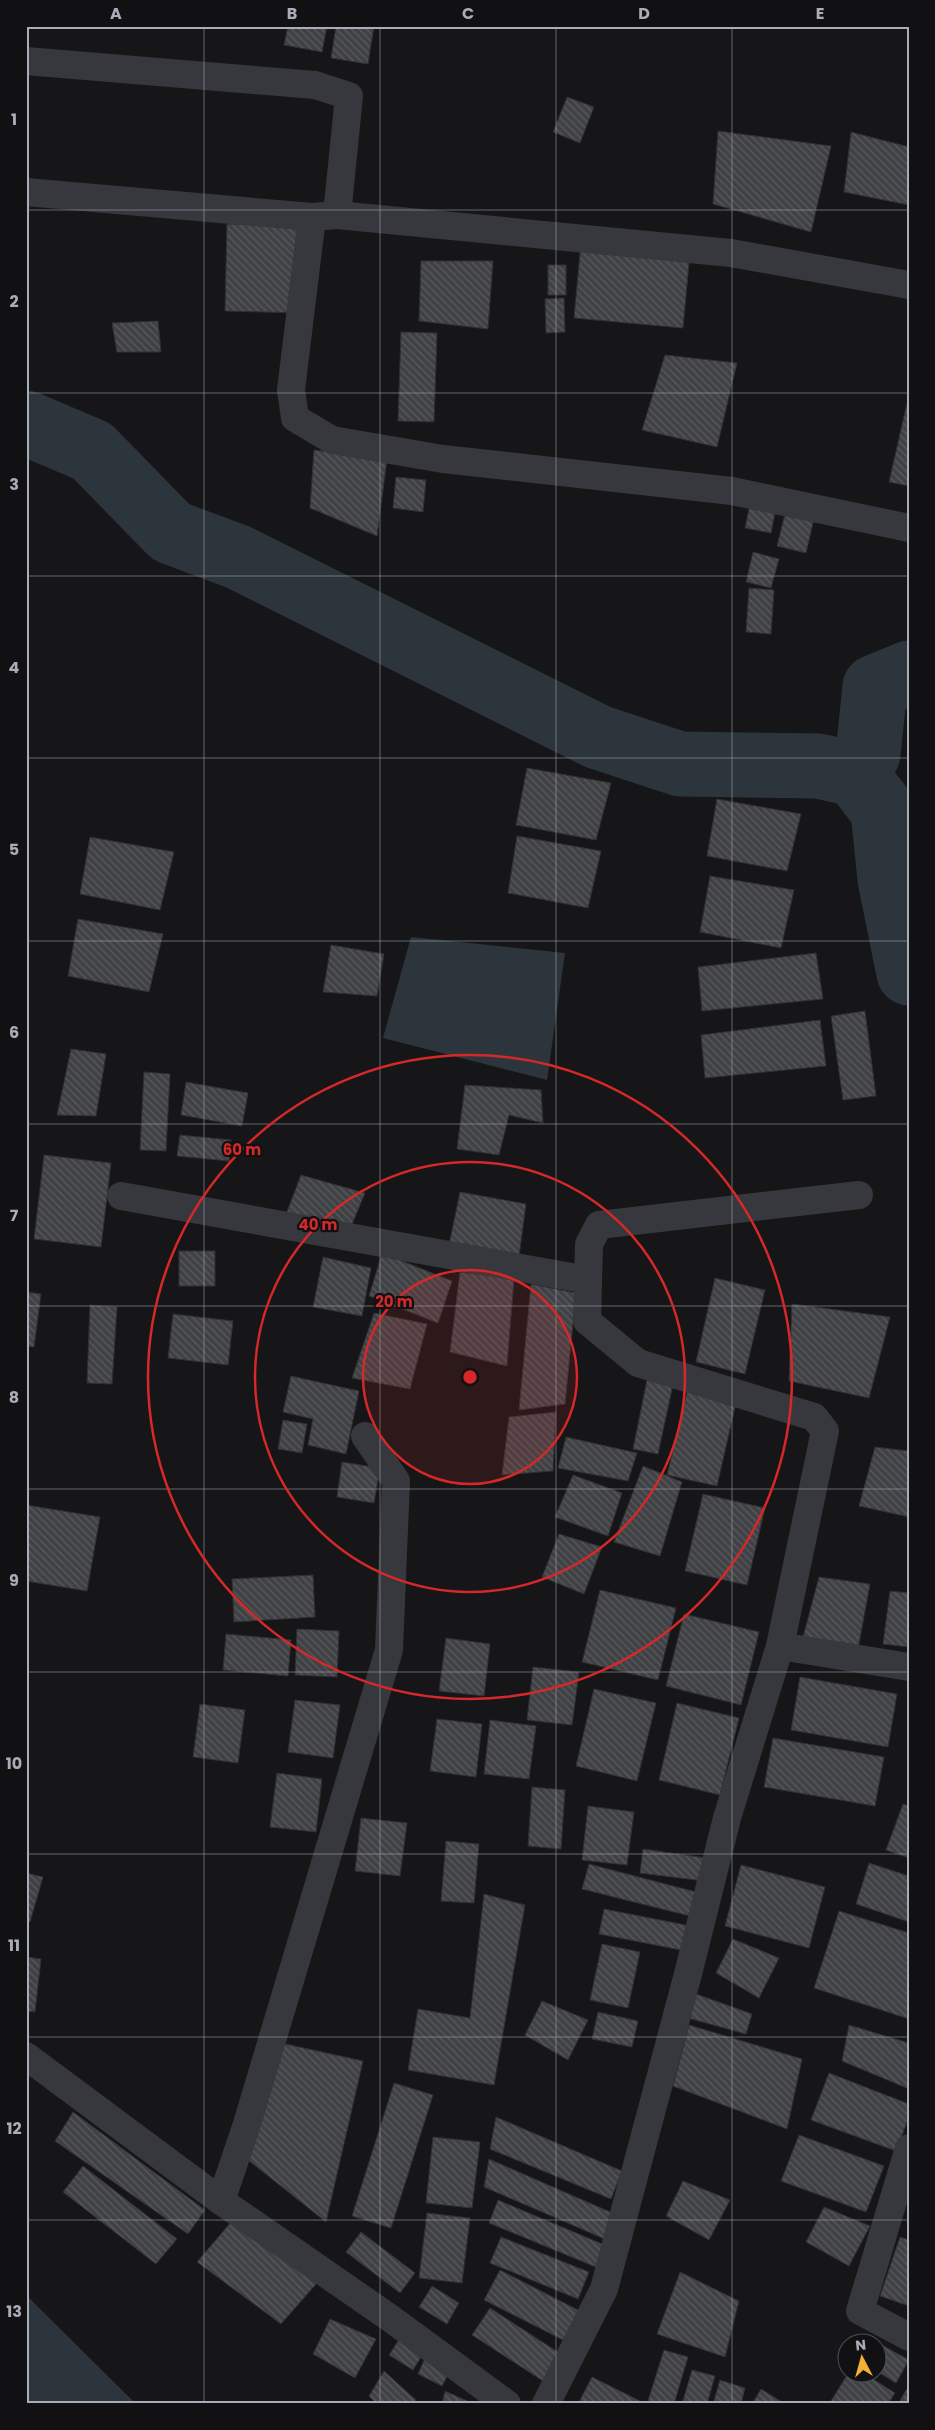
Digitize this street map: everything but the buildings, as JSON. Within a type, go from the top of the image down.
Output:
[{"type":"street","points":[[26,61],[315,85],[349,96],[291,390],[295,418],[332,440],[443,459],[732,491],[909,528]]},
{"type":"street","points":[[26,192],[324,216],[731,253],[909,285]]},
{"type":"street","points":[[546,2404],[604,2289],[688,1974],[726,1818],[780,1646],[825,1431],[814,1417],[638,1362],[587,1321],[589,1244],[599,1226],[858,1195]]},
{"type":"street","points":[[121,1196],[588,1280]]},
{"type":"street","points":[[221,2201],[246,2127],[389,1650],[396,1481],[365,1436]]},
{"type":"street","points":[[780,1646],[909,1667]]},
{"type":"street","points":[[26,2056],[221,2201],[390,2318],[506,2404]]},
{"type":"street","points":[[909,2148],[860,2311],[909,2337]]},
{"type":"shaded area","points":[[411,937],[565,953],[547,1080],[383,1038]]},
{"type":"shaded area","points":[[26,2295],[133,2401],[135,2404],[26,2404]]},
{"type":"waterway","points":[[26,423],[92,451],[171,532],[238,557],[598,737],[680,764],[818,766],[855,774],[883,810],[890,879],[909,973]]},
{"type":"waterway","points":[[855,774],[868,754],[875,687],[909,673]]}]
